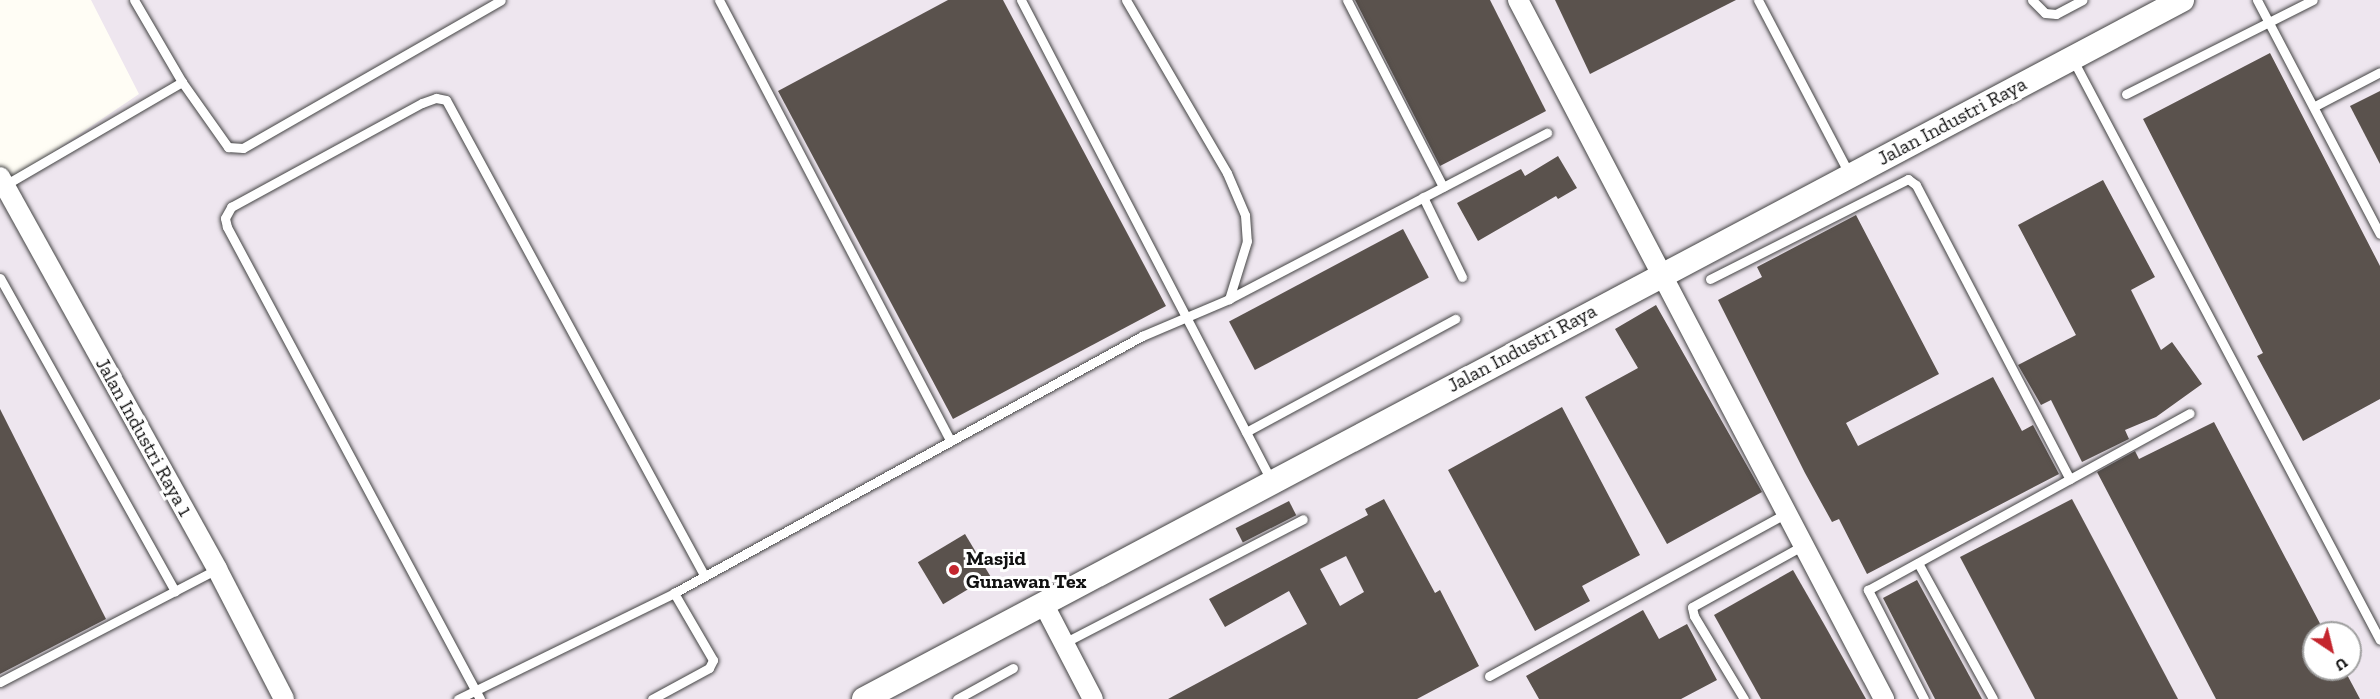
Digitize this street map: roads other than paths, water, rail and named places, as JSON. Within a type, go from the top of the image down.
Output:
[{"type":"street","points":[[1518,0],[1785,514],[1884,699]]},
{"type":"street","name":"Jalan Industri Raya","points":[[864,699],[1661,274],[2182,0]]},
{"type":"street","name":"Jalan Industri Raya 1","points":[[2,181],[217,568],[284,699]]},
{"type":"street","points":[[1043,603],[1093,699]]},
{"type":"lane","points":[[134,0],[182,82],[228,147],[243,148],[501,0]]},
{"type":"lane","points":[[719,0],[951,441]]},
{"type":"lane","points":[[1021,0],[1272,482]]},
{"type":"lane","points":[[1126,0],[1227,173],[1245,215],[1247,241],[1229,299]]},
{"type":"lane","points":[[1347,0],[1443,187]]},
{"type":"lane","points":[[1758,0],[1850,175]]},
{"type":"lane","points":[[2032,0],[2045,13],[2056,14],[2082,0]]},
{"type":"lane","points":[[2257,0],[2315,106],[2380,234]]},
{"type":"lane","points":[[2126,94],[2313,0]]},
{"type":"lane","points":[[2072,58],[2380,640]]},
{"type":"lane","points":[[2315,106],[2380,72]]},
{"type":"lane","points":[[2,181],[182,82]]},
{"type":"lane","points":[[478,694],[225,218],[231,207],[422,103],[436,98],[446,100],[454,109],[704,575]]},
{"type":"lane","points":[[458,699],[478,694],[674,593],[1142,336],[1229,299],[1547,133]]},
{"type":"lane","points":[[1710,279],[1908,179],[1916,185],[2070,479]]},
{"type":"lane","points":[[1423,197],[1462,277]]},
{"type":"lane","points":[[0,278],[175,591]]},
{"type":"lane","points":[[1246,432],[1455,319]]},
{"type":"lane","points":[[1924,699],[1868,590],[2190,413]]},
{"type":"lane","points":[[1490,676],[1785,514]]},
{"type":"lane","points":[[1064,643],[1303,519]]},
{"type":"lane","points":[[1744,699],[1694,616],[1692,608],[1802,546]]},
{"type":"lane","points":[[1918,562],[1993,699]]},
{"type":"lane","points":[[0,682],[217,568]]},
{"type":"lane","points":[[652,699],[709,668],[713,660],[674,593]]},
{"type":"lane","points":[[957,699],[1013,668]]},
{"type":"place","name":"Masjid Gunawan Tex","points":[[954,570]]}]
